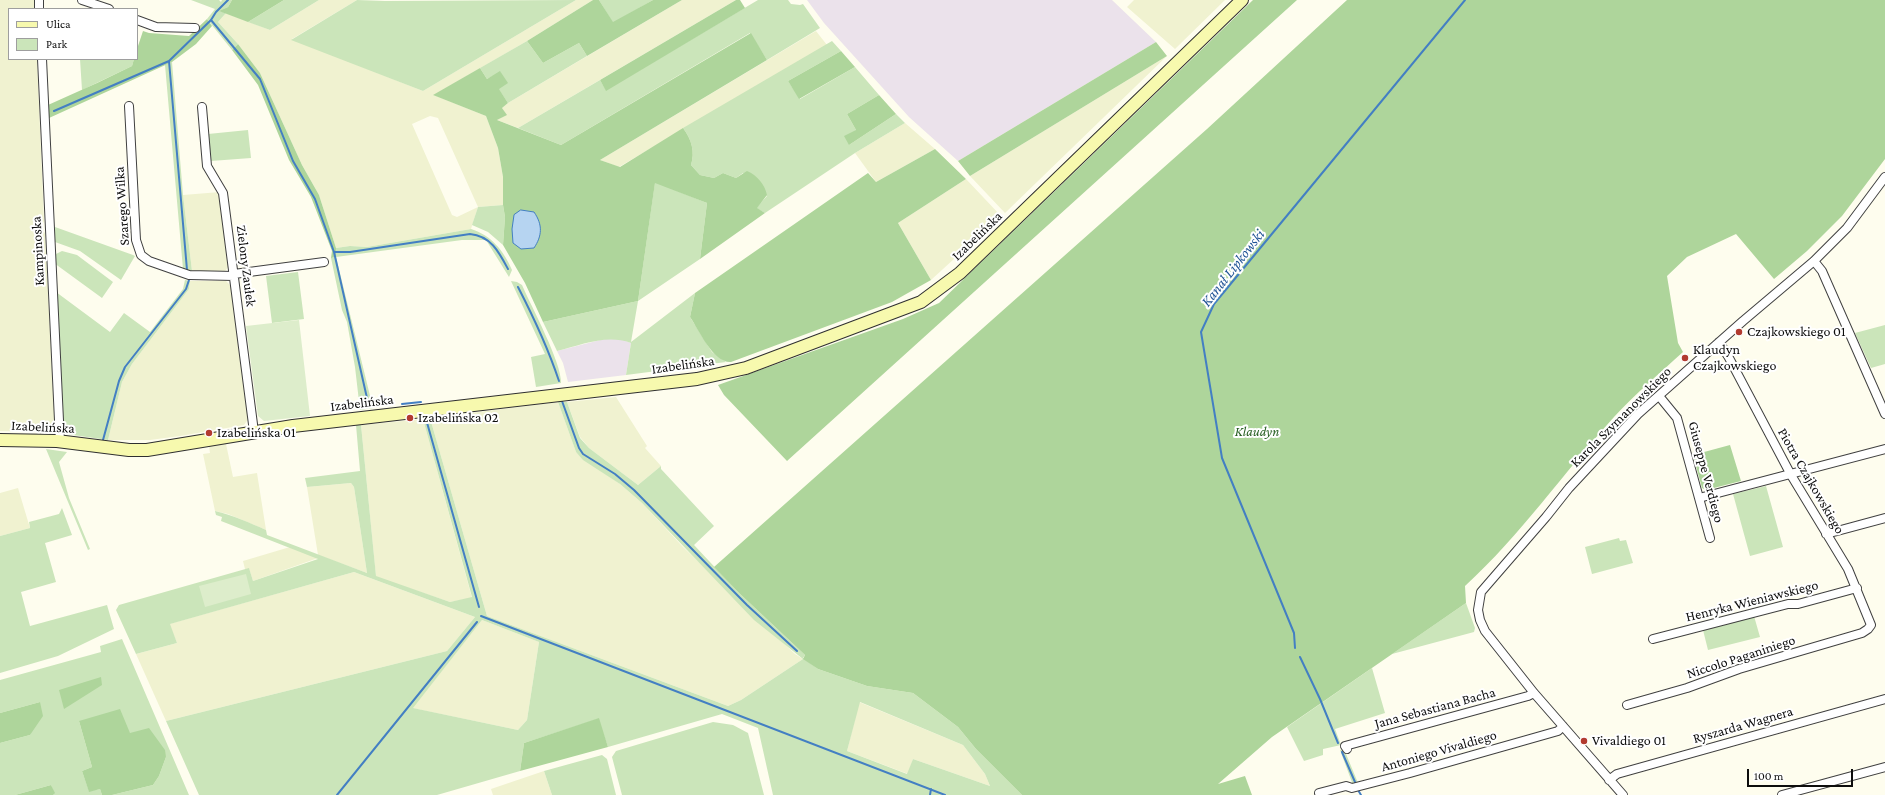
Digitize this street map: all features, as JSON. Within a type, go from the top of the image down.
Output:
[{"type":"street","points":[[82,0],[106,8]]},
{"type":"street","name":"Izabelińska","points":[[0,440],[60,442],[137,451],[254,432],[719,376],[746,368],[921,302],[960,273],[1242,0]]},
{"type":"street","points":[[138,20],[156,27],[195,28]]},
{"type":"street","name":"Kampinoska","points":[[42,60],[60,442]]},
{"type":"street","name":"Szarego Wilka","points":[[129,106],[136,240],[141,255],[148,261],[189,275],[234,275],[324,262]]},
{"type":"street","name":"Zielony Zaułek","points":[[202,107],[207,166],[223,193],[254,432]]},
{"type":"street","name":"Karola Szymanowskiego","points":[[1623,795],[1534,693],[1492,641],[1479,617],[1478,603],[1481,592],[1486,584],[1598,456],[1638,414],[1814,261],[1847,228],[1885,178]]},
{"type":"street","points":[[1814,261],[1822,272],[1885,414]]},
{"type":"street","name":"Piotra Czajkowskiego","points":[[1719,342],[1728,356],[1791,475],[1845,563],[1870,622],[1868,630],[1862,634]]},
{"type":"street","name":"Giuseppe Verdiego","points":[[1659,396],[1677,418],[1710,538]]},
{"type":"street","points":[[1699,498],[1885,449]]},
{"type":"street","points":[[1826,534],[1885,518]]},
{"type":"street","name":"Henryka Wieniawskiego","points":[[1653,639],[1788,604],[1798,604],[1856,588]]},
{"type":"street","name":"Niccolo Paganiniego","points":[[1627,705],[1687,688],[1739,669],[1862,634]]},
{"type":"street","name":"Jana Sebastiana Bacha","points":[[1347,749],[1345,746],[1528,696],[1534,693]]},
{"type":"street","name":"Ryszarda Wagnera","points":[[1609,780],[1617,774],[1885,699]]},
{"type":"street","name":"Antoniego Vivaldiego","points":[[1320,793],[1346,786],[1352,788],[1410,773],[1558,731],[1563,726]]},
{"type":"street","points":[[1782,795],[1885,767]]},
{"type":"shaded area","points":[[807,0],[1112,0],[1156,42],[958,161],[909,117],[824,23]]},
{"type":"shaded area","points":[[604,339],[621,339],[631,343],[626,375],[568,382],[563,363],[557,351]]},
{"type":"green space","points":[[0,0],[36,0],[36,8],[8,8],[8,60],[37,60],[44,221],[40,229],[45,233],[55,427],[49,432],[0,431]]},
{"type":"green space","points":[[191,0],[219,0],[221,2],[222,0],[232,0],[228,7],[220,11],[226,13],[218,22],[238,44],[232,50],[207,19],[215,9]]},
{"type":"green space","points":[[232,0],[284,0],[248,22],[219,11],[228,7]]},
{"type":"green space","points":[[284,0],[319,0],[270,30],[248,22]]},
{"type":"green space","points":[[319,0],[357,0],[292,39],[423,91],[576,0],[593,0],[527,41],[434,95],[486,116],[498,148],[503,177],[503,205],[478,207],[471,229],[367,247],[350,246],[336,248],[319,195],[302,165],[260,73],[238,44],[218,22],[226,13],[270,30]],"holes":[[[430,116],[438,118],[478,207],[457,217],[452,215],[412,124]]]},
{"type":"green space","points":[[357,0],[576,0],[423,91],[291,40]]},
{"type":"green space","points":[[593,0],[599,0],[613,22],[653,0],[682,0],[587,56],[579,43],[543,63],[527,41]]},
{"type":"green space","points":[[599,0],[653,0],[613,23]]},
{"type":"green space","points":[[682,0],[736,0],[518,128],[497,120],[506,115],[502,108],[508,103]]},
{"type":"green space","points":[[736,0],[740,0],[745,8],[606,91],[600,80]]},
{"type":"green space","points":[[758,0],[788,0],[791,4],[803,4],[820,28],[767,60],[750,33],[561,145],[518,128],[600,80],[606,90]]},
{"type":"green space","points":[[1134,0],[1225,0],[1175,49],[1127,7]]},
{"type":"green space","points":[[1253,0],[1297,0],[787,461],[724,395],[718,385],[903,319],[939,303]]},
{"type":"green space","name":"Klaudyn","points":[[1347,0],[1885,0],[1885,159],[1842,216],[1807,251],[1774,279],[1736,234],[1687,257],[1667,276],[1678,343],[1683,352],[1622,408],[1524,525],[1465,586],[1466,603],[1272,737],[1218,784],[1245,776],[1252,795],[1022,795],[976,749],[958,727],[913,693],[867,686],[818,669],[803,659],[805,655],[739,593],[714,567],[1207,129]]},
{"type":"green space","points":[[207,19],[212,26],[196,44],[172,62],[49,118],[48,105],[132,66],[134,60],[138,60],[138,46],[143,31],[149,33],[189,36]]},
{"type":"green space","points":[[816,31],[827,45],[619,167],[600,160]]},
{"type":"green space","points":[[751,33],[767,60],[600,160],[620,167],[683,128],[689,137],[692,146],[693,155],[691,165],[700,175],[714,178],[723,173],[736,178],[747,171],[751,173],[760,181],[766,191],[767,195],[757,208],[765,213],[700,259],[707,203],[655,183],[638,301],[543,322],[525,283],[503,245],[505,217],[503,205],[503,177],[498,148],[486,116],[433,95],[480,68],[487,79],[500,71],[508,83],[499,89],[508,103],[502,108],[507,115],[497,120],[561,145]]},
{"type":"green space","points":[[527,41],[543,63],[579,43],[587,56],[508,103],[498,88],[501,72],[487,79],[480,68]]},
{"type":"green space","points":[[832,41],[841,51],[788,81],[800,99],[855,67],[879,95],[847,114],[856,130],[849,145],[896,114],[905,123],[855,153],[765,213],[756,208],[767,196],[743,173],[736,178],[723,173],[714,178],[700,175],[691,165],[693,155],[692,146],[689,137],[683,128]]},
{"type":"green space","points":[[1156,42],[1167,56],[970,176],[958,161]]},
{"type":"green space","points":[[238,44],[260,73],[302,165],[319,195],[336,248],[336,257],[331,258],[332,251],[311,197],[289,160],[258,85],[232,50]]},
{"type":"green space","points":[[841,51],[855,67],[799,99],[788,81]]},
{"type":"green space","points":[[1167,56],[1005,213],[970,176]]},
{"type":"green space","points":[[80,60],[134,60],[132,66],[82,90]]},
{"type":"green space","points":[[172,62],[183,195],[192,271],[183,269],[165,65]]},
{"type":"green space","points":[[879,95],[896,114],[849,145],[844,136],[856,130],[847,114]]},
{"type":"green space","points":[[905,123],[935,149],[876,182],[855,153]]},
{"type":"green space","points":[[248,130],[251,158],[211,161],[208,134]]},
{"type":"green space","points":[[935,149],[966,179],[898,223],[931,280],[892,302],[731,362],[724,361],[712,352],[690,317],[695,293],[868,173],[876,182]]},
{"type":"green space","points":[[966,179],[1001,216],[931,280],[898,223]]},
{"type":"green space","points":[[655,182],[707,203],[700,259],[638,301]]},
{"type":"green space","points":[[220,192],[229,266],[225,271],[192,271],[183,195]]},
{"type":"green space","points":[[503,205],[505,217],[503,245],[488,232],[472,225],[478,207]]},
{"type":"green space","points":[[55,227],[135,256],[121,280],[80,251],[55,242]]},
{"type":"green space","points":[[471,229],[485,235],[501,250],[512,270],[509,277],[486,240],[462,240],[336,257],[336,248],[350,246],[367,247]]},
{"type":"green space","points":[[62,251],[77,255],[113,282],[102,298],[54,263],[54,255]]},
{"type":"green space","points":[[336,257],[373,408],[360,410],[355,367],[347,322],[342,310],[331,258]]},
{"type":"green space","points":[[298,272],[304,319],[272,323],[266,276]]},
{"type":"green space","points":[[185,280],[190,281],[189,289],[132,364],[122,382],[108,440],[66,434],[62,429],[56,292],[110,332],[124,313],[150,332],[183,289]]},
{"type":"green space","points":[[190,281],[226,281],[231,286],[249,418],[244,425],[180,436],[150,440],[108,440],[122,382],[132,364],[189,289]]},
{"type":"green space","points":[[511,281],[522,285],[557,362],[561,383],[536,387],[531,357],[545,354]]},
{"type":"green space","points":[[695,293],[690,317],[712,352],[726,362],[626,375],[631,343],[603,340],[585,343],[557,351],[543,322],[638,301],[631,342]]},
{"type":"green space","points":[[299,320],[310,416],[264,421],[258,416],[246,326]]},
{"type":"green space","points":[[1885,325],[1885,364],[1871,368],[1855,333]]},
{"type":"green space","points":[[616,397],[647,446],[645,448],[661,466],[638,485],[589,448],[580,437],[567,402]]},
{"type":"green space","points":[[558,402],[576,452],[620,484],[642,503],[683,547],[795,654],[803,659],[741,700],[728,706],[487,616],[430,418]]},
{"type":"green space","points":[[558,402],[567,402],[580,438],[589,448],[638,485],[661,466],[661,469],[714,526],[694,545],[739,593],[805,655],[803,658],[818,669],[867,686],[913,693],[958,727],[976,749],[1022,795],[773,795],[758,728],[722,714],[608,747],[598,719],[524,743],[520,771],[437,795],[199,795],[166,721],[447,651],[475,617],[354,572],[170,624],[177,643],[136,654],[116,610],[119,605],[249,568],[253,581],[318,559],[221,521],[222,517],[216,515],[215,511],[235,517],[266,530],[267,535],[367,573],[354,487],[351,483],[307,487],[305,478],[360,471],[356,425],[361,425],[376,576],[450,602],[472,597],[423,419],[430,418],[487,616],[728,706],[741,700],[803,659],[754,620],[642,503],[620,484],[583,460],[576,452]],"holes":[[[482,620],[539,642],[527,720],[518,730],[413,708]],[[860,702],[963,745],[985,774],[990,786],[913,759],[907,774],[847,751]]]},
{"type":"green space","points":[[423,419],[472,598],[450,602],[376,577],[361,425]]},
{"type":"green space","points":[[226,444],[233,477],[257,473],[266,530],[228,514],[215,511],[203,454],[210,453],[209,446]]},
{"type":"green space","points":[[1730,445],[1741,481],[1706,490],[1702,488],[1693,455]]},
{"type":"green space","points":[[46,449],[67,452],[59,462],[69,498],[90,549],[88,550]]},
{"type":"green space","points":[[351,483],[354,487],[367,573],[318,555],[307,487]]},
{"type":"green space","points":[[1766,486],[1783,547],[1750,556],[1733,494]]},
{"type":"green space","points":[[18,488],[30,528],[0,536],[0,493]]},
{"type":"green space","points":[[62,508],[72,535],[45,543],[56,582],[21,592],[30,626],[107,605],[114,629],[58,656],[0,673],[0,536],[30,528],[29,522],[59,514]]},
{"type":"green space","points":[[1619,538],[1620,541],[1626,540],[1633,563],[1592,574],[1585,547]]},
{"type":"green space","points":[[290,547],[318,558],[253,581],[249,569],[245,569],[243,561]]},
{"type":"green space","points":[[354,572],[475,617],[447,651],[166,721],[136,654],[177,643],[169,624]]},
{"type":"green space","points":[[246,574],[251,594],[205,607],[199,586]]},
{"type":"green space","points":[[1466,603],[1475,628],[1474,632],[1392,654]]},
{"type":"green space","points":[[1754,616],[1760,637],[1708,650],[1703,630]]},
{"type":"green space","points":[[482,620],[539,642],[527,720],[518,730],[412,708]]},
{"type":"green space","points":[[122,639],[189,795],[112,795],[153,785],[159,776],[166,757],[130,733],[79,721],[92,767],[82,771],[89,791],[100,789],[102,795],[53,795],[54,793],[51,785],[15,795],[0,795],[0,743],[30,735],[40,702],[0,713],[0,680],[101,652],[100,646]]},
{"type":"green space","points":[[1372,668],[1385,713],[1335,729],[1341,745],[1323,749],[1323,755],[1304,761],[1287,727]]},
{"type":"green space","points":[[101,677],[102,685],[64,709],[59,690]]},
{"type":"green space","points":[[40,702],[43,716],[30,735],[0,743],[0,713]]},
{"type":"green space","points":[[859,702],[963,745],[985,774],[990,786],[913,759],[908,774],[847,751]]},
{"type":"green space","points":[[120,709],[130,733],[149,728],[165,750],[166,757],[159,776],[153,785],[112,795],[102,795],[100,789],[89,792],[82,771],[92,767],[79,721]]},
{"type":"green space","points":[[599,718],[608,747],[520,771],[524,743]]},
{"type":"green space","points":[[713,722],[733,725],[748,733],[764,795],[622,795],[612,757],[616,751]]},
{"type":"green space","points":[[1344,749],[1358,783],[1353,785],[1340,750]]},
{"type":"green space","points":[[602,755],[607,759],[616,795],[552,795],[544,771]]},
{"type":"green space","points":[[544,771],[552,795],[493,795],[491,789]]},
{"type":"green space","points":[[51,785],[55,793],[53,795],[15,795]]},
{"type":"water","points":[[521,210],[534,212],[539,221],[540,235],[534,248],[521,249],[513,243],[512,229],[514,215]]},
{"type":"waterway","points":[[54,111],[169,61],[211,20],[216,12],[228,0]]},
{"type":"waterway","name":"Kanał Lipkowski","points":[[1295,648],[1294,633],[1222,458],[1201,332],[1214,304],[1465,0]]},
{"type":"waterway","points":[[211,20],[260,79],[293,161],[315,199],[334,252],[369,407]]},
{"type":"waterway","points":[[169,61],[187,270]]},
{"type":"waterway","points":[[334,252],[350,252],[470,234],[477,235],[489,241],[498,251],[508,269]]},
{"type":"waterway","points":[[103,440],[119,381],[125,367],[186,289],[189,280]]},
{"type":"waterway","points":[[518,287],[530,310],[559,381]]},
{"type":"waterway","points":[[562,401],[579,448],[583,454],[615,474],[634,490],[747,605],[797,651]]},
{"type":"waterway","points":[[402,404],[421,402]]},
{"type":"waterway","points":[[426,419],[479,607]]},
{"type":"waterway","points":[[481,616],[945,795]]},
{"type":"waterway","points":[[337,795],[477,622]]},
{"type":"waterway","name":"Kanał Lipkowski","points":[[1300,657],[1320,699],[1338,743]]},
{"type":"waterway","name":"Kanał Lipkowski","points":[[1342,752],[1355,782]]},
{"type":"waterway","points":[[930,795],[931,789]]},
{"type":"waterway","name":"Kanał Lipkowski","points":[[1358,790],[1361,795]]},
{"type":"place","name":"Czajkowskiego 01","points":[[1739,332]]},
{"type":"place","name":"Klaudyn Czajkowskiego","points":[[1685,358]]},
{"type":"place","name":"Izabelińska 02","points":[[410,418]]},
{"type":"place","name":"Izabelińska 01","points":[[209,433]]},
{"type":"place","name":"Vivaldiego 01","points":[[1584,741]]}]
